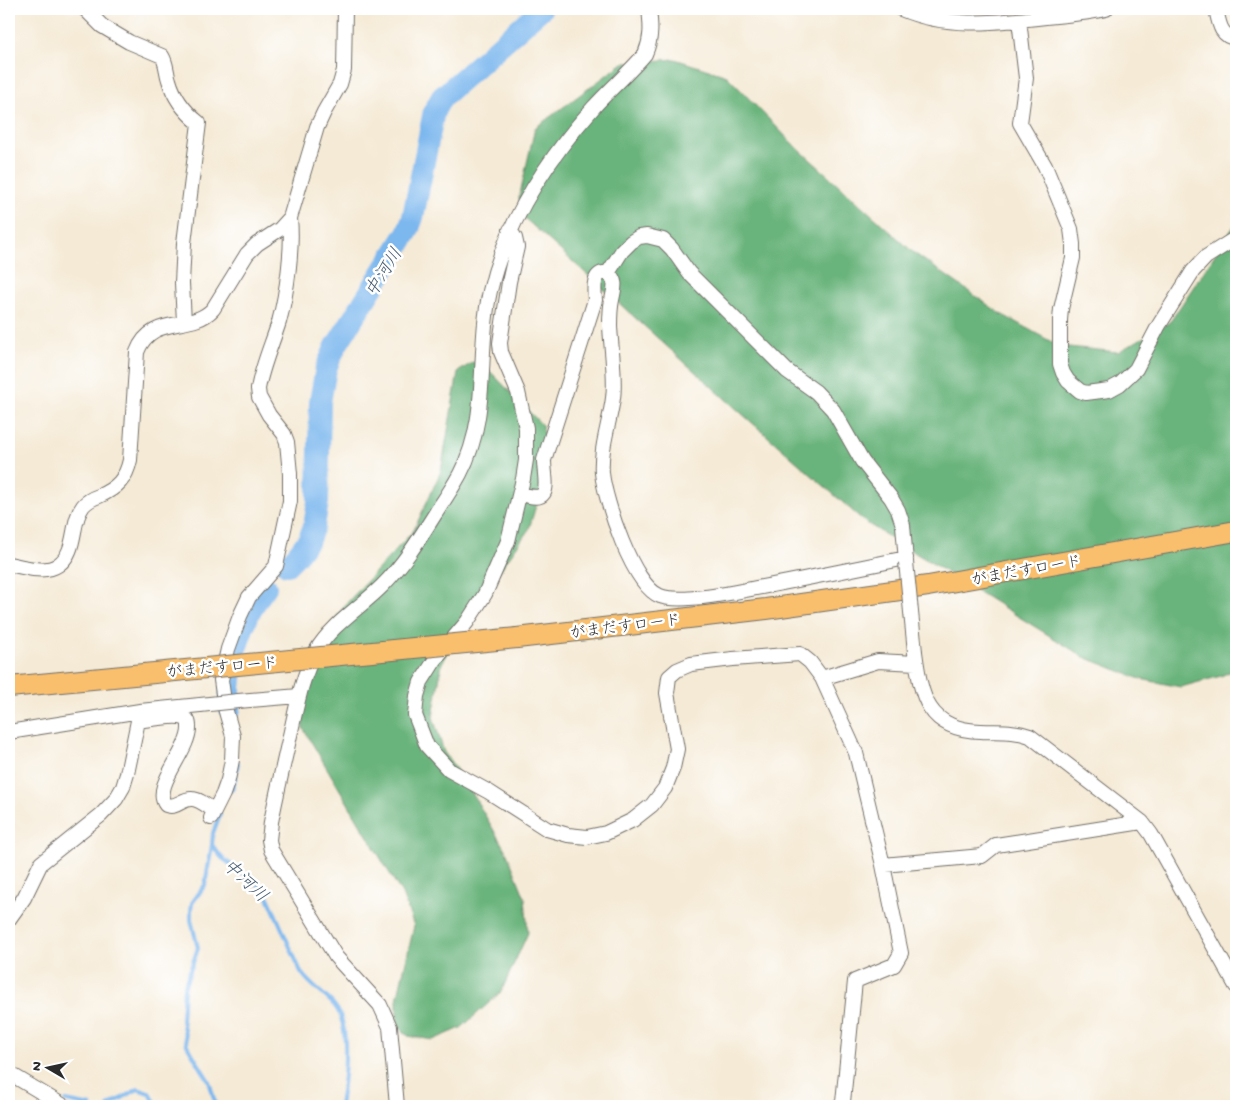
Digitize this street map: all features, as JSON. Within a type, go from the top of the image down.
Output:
[{"type":"highway","name":"がまだすロード","points":[[9,687],[517,638],[775,608],[928,586],[1236,531]]},
{"type":"street","points":[[85,9],[102,26],[129,42],[162,56],[175,94],[187,114],[199,123],[184,243],[182,283],[184,322]]},
{"type":"street","points":[[139,716],[175,717],[188,720],[188,739],[164,784],[162,799],[166,805],[173,807],[188,799],[194,799],[212,814],[223,794],[232,760],[232,736],[224,708],[221,680],[228,649],[249,597],[259,584],[274,579],[290,501],[287,442],[284,434],[269,415],[259,397],[258,389],[279,321],[285,294],[291,230],[290,218],[317,128],[340,84],[344,70],[345,9]]},
{"type":"street","points":[[397,1106],[390,1027],[380,1005],[336,957],[271,850],[269,840],[271,822],[299,696],[316,652],[332,630],[381,587],[401,566],[417,544],[460,474],[472,448],[481,403],[482,348],[488,301],[497,264],[510,230],[521,206],[537,181],[574,132],[592,109],[646,54],[652,31],[648,9]]},
{"type":"street","points":[[901,9],[931,19],[968,23],[1019,20],[1106,9]]},
{"type":"street","points":[[1216,9],[1223,33],[1236,38]]},
{"type":"street","points":[[1019,20],[1026,78],[1020,122],[1045,166],[1071,229],[1074,244],[1073,258],[1060,309],[1060,364],[1062,373],[1068,381],[1080,391],[1086,393],[1110,390],[1120,384],[1136,369],[1159,325],[1193,271],[1206,257],[1236,238]]},
{"type":"street","points":[[9,564],[44,570],[59,565],[70,550],[78,516],[83,507],[89,500],[115,488],[124,479],[130,460],[137,352],[141,342],[153,332],[208,315],[247,254],[257,244],[280,229],[290,218]]},
{"type":"street","points":[[510,230],[515,238],[517,247],[509,282],[500,344],[501,352],[518,392],[526,428],[526,460],[520,493],[508,541],[492,581],[467,622],[426,672],[416,696],[415,715],[427,746],[449,770],[489,792],[546,829],[568,835],[587,837],[606,833],[633,820],[652,805],[665,788],[673,768],[677,748],[667,693],[669,677],[677,670],[692,664],[783,654],[800,654],[810,662],[822,678],[856,753],[901,953],[894,965],[855,981],[843,1102],[840,1106]]},
{"type":"street","points":[[608,273],[622,251],[639,237],[647,236],[663,240],[689,273],[788,371],[816,392],[833,410],[862,461],[891,498],[898,510],[903,525],[916,657],[922,695],[933,713],[946,723],[970,730],[979,732],[1009,731],[1030,736],[1142,822],[1236,986]]},
{"type":"street","points":[[520,493],[535,496],[541,495],[545,491],[547,482],[544,460],[595,300],[594,286],[596,279],[598,275],[604,272],[608,273],[615,281],[616,288],[610,316],[614,396],[603,451],[602,475],[623,544],[641,579],[652,592],[670,598],[702,597],[906,560]]},
{"type":"street","points":[[822,678],[878,661],[916,657]]},
{"type":"street","points":[[9,732],[139,716],[238,700],[299,696]]},
{"type":"street","points":[[9,919],[20,906],[42,863],[101,815],[116,799],[123,787],[127,774],[139,716]]},
{"type":"street","points":[[882,865],[982,856],[996,845],[1142,822]]},
{"type":"street","points":[[9,1072],[64,1106]]},
{"type":"green space","points":[[675,59],[727,76],[792,143],[914,253],[1001,314],[1059,346],[1118,352],[1170,322],[1236,223],[1236,669],[1221,676],[1181,687],[1140,679],[1084,657],[865,522],[521,215],[519,198],[535,128],[623,63]]},
{"type":"green space","points":[[473,362],[488,369],[542,425],[547,451],[540,492],[529,529],[484,593],[442,663],[433,717],[444,752],[468,786],[507,853],[525,898],[528,933],[501,992],[461,1028],[433,1040],[408,1036],[397,1025],[397,1000],[414,926],[402,894],[303,728],[302,686],[313,649],[346,604],[414,530],[441,471],[458,372]]},
{"type":"waterway","name":"中河川","points":[[287,565],[309,539],[314,526],[318,502],[320,402],[326,368],[336,346],[408,231],[413,217],[434,111],[442,97],[541,9]]},
{"type":"waterway","name":"中河川","points":[[230,709],[231,677],[238,645],[249,614],[266,587]]},
{"type":"waterway","name":"中河川","points":[[232,790],[238,763]]},
{"type":"waterway","name":"中河川","points":[[220,814],[213,833],[212,845],[222,858],[259,885],[267,895],[301,972],[334,1005],[340,1014],[345,1039],[340,1106]]},
{"type":"waterway","points":[[212,845],[205,885],[192,903],[191,920],[198,948],[184,988],[182,1020],[187,1045],[209,1081],[216,1106]]},
{"type":"waterway","points":[[108,1106],[138,1089],[149,1093],[158,1106]]},
{"type":"waterway","points":[[66,1101],[91,1106]]}]
